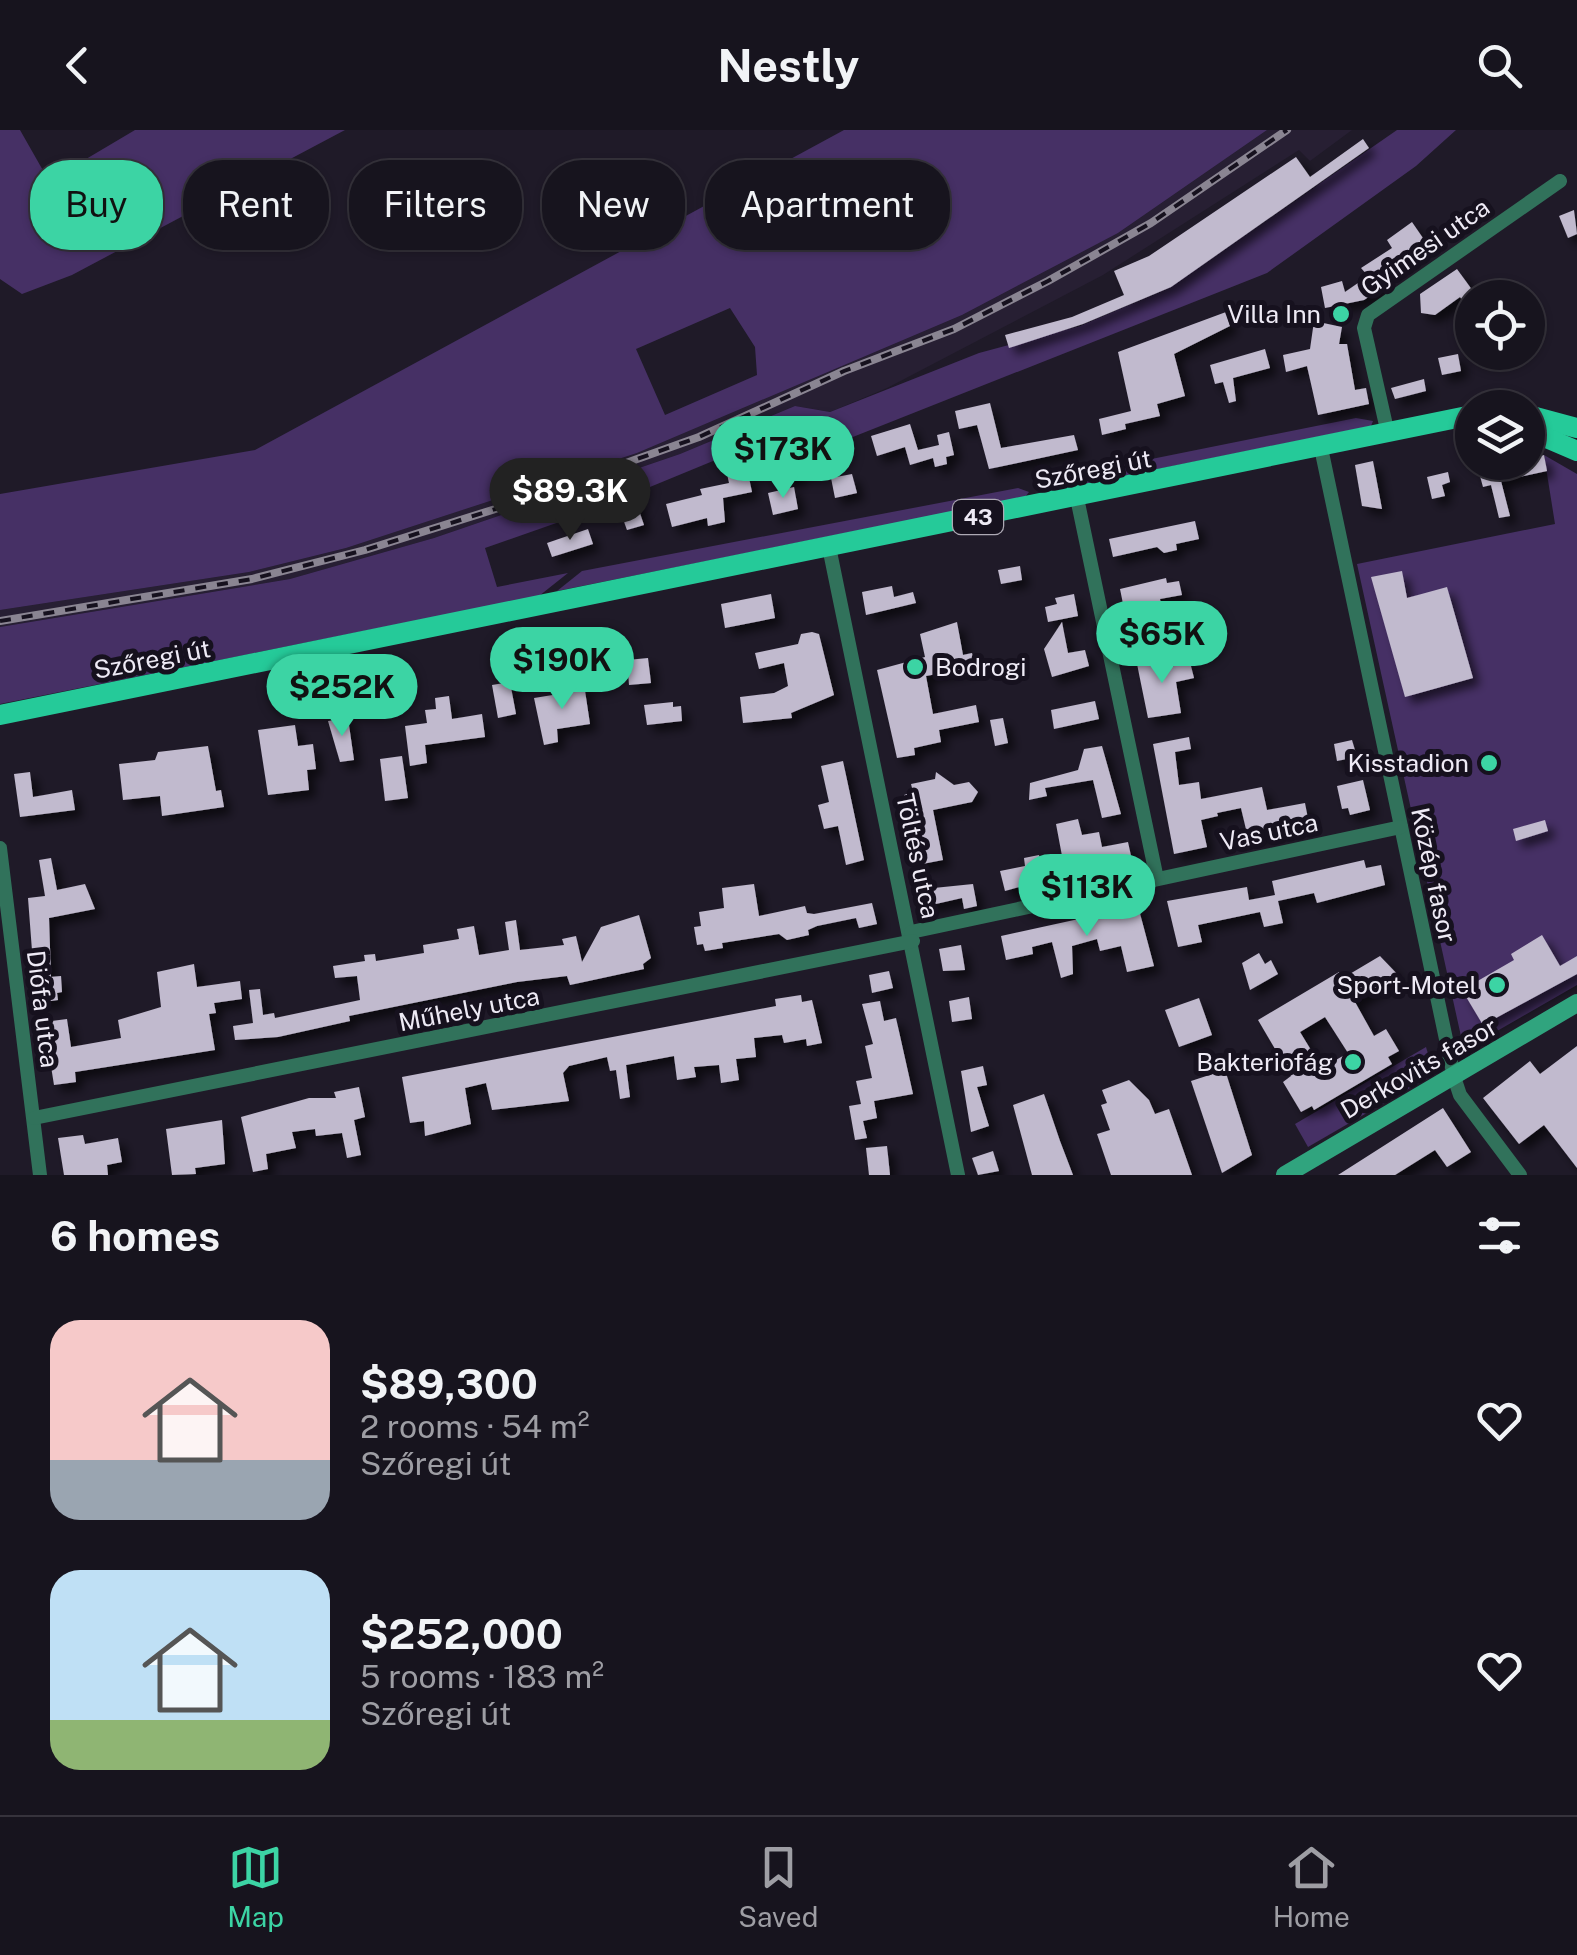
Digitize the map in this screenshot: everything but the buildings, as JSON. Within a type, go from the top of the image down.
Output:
[{"type":"main road","name":"Szőregi út","points":[[0,715],[1455,420]]},
{"type":"main road","points":[[1545,424],[1574,442]]},
{"type":"main road","name":"Szőregi út","points":[[1431,426],[1455,425]]},
{"type":"main road","points":[[1545,434],[1574,442]]},
{"type":"street","name":"Gyimesi utca","points":[[1388,434],[1364,328],[1368,315],[1560,181]]},
{"type":"street","name":"Közép fasor","points":[[1321,448],[1454,1077],[1460,1095],[1520,1175]]},
{"type":"street","points":[[1076,498],[1157,879]]},
{"type":"street","name":"Töltés utca","points":[[829,547],[912,936],[958,1175]]},
{"type":"street","name":"Vas utca","points":[[912,936],[1401,827]]},
{"type":"street","name":"Diófa utca","points":[[0,848],[40,1175]]},
{"type":"street","name":"Műhely utca","points":[[34,1118],[912,936]]},
{"type":"street","name":"Derkovits fasor","points":[[1285,1175],[1577,1004]]},
{"type":"shaded area","points":[[0,130],[20,130],[37,160],[30,160],[30,250],[119,250],[72,275],[22,294],[0,279]]},
{"type":"shaded area","points":[[135,130],[345,130],[289,160],[183,160],[183,216],[163,227],[163,160],[84,160]]},
{"type":"shaded area","points":[[844,130],[1267,130],[1118,233],[962,315],[637,453],[346,548],[249,572],[0,610],[0,494],[255,450],[623,250],[685,250],[685,216],[705,206],[705,250],[950,250],[950,160],[789,160]],"holes":[[[730,308],[755,347],[757,375],[665,415],[636,349]]]},
{"type":"shaded area","points":[[1267,130],[1352,130],[1310,161],[1299,150],[1103,275],[887,388],[830,412],[795,406],[680,454],[434,538],[290,579],[0,627],[0,610],[249,572],[346,548],[637,453],[962,315],[1118,233]]},
{"type":"shaded area","points":[[1397,130],[1456,130],[1416,166],[1267,273],[815,452],[805,423],[599,508],[485,548],[497,587],[568,573],[539,596],[0,704],[0,627],[290,579],[434,538],[680,454],[795,406],[830,412],[979,353],[1080,326],[1169,288]]},
{"type":"shaded area","points":[[1356,418],[1373,421],[1371,426],[1044,492],[1047,484],[1072,475]]},
{"type":"shaded area","name":"Kisstadion","points":[[1545,456],[1577,474],[1577,985],[1464,1050],[1357,564],[1555,524]]},
{"type":"shaded area","points":[[1018,488],[1029,492],[1025,497],[557,591],[582,571]]},
{"type":"shaded area","points":[[1426,1047],[1434,1074],[1308,1147],[1295,1124]]},
{"type":"railway","points":[[0,621],[252,579],[365,550],[505,506],[699,437],[844,371],[954,329],[1048,281],[1151,223],[1287,130]]},
{"type":"place","name":"Villa Inn","points":[[1341,314]]},
{"type":"place","name":"Bodrogi","points":[[915,667]]},
{"type":"place","name":"Kisstadion","points":[[1489,763]]},
{"type":"place","name":"Sport-Motel","points":[[1497,985]]},
{"type":"place","name":"Bakteriofág","points":[[1353,1062]]}]
